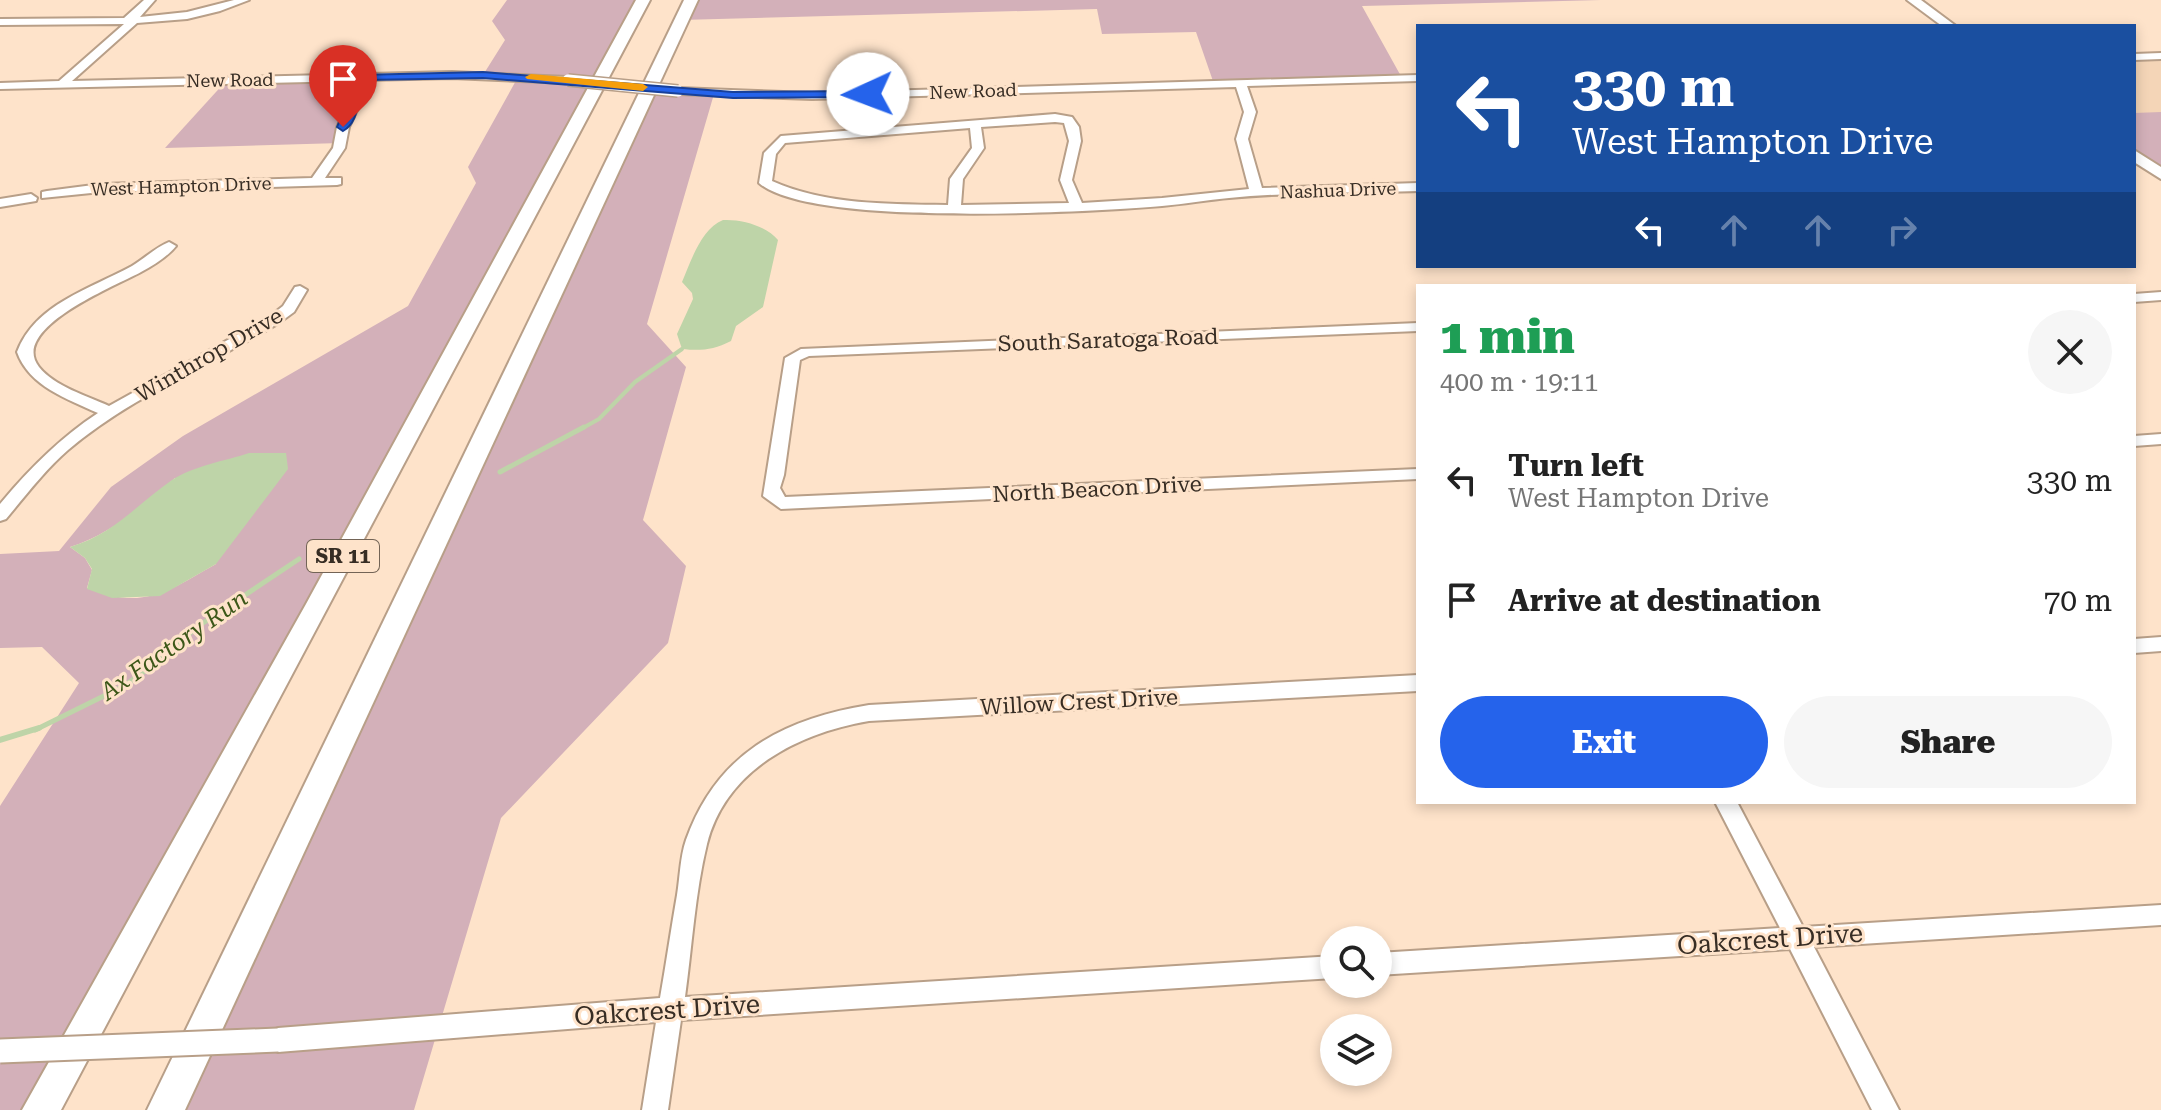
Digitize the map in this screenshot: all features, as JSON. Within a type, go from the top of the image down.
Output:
[{"type":"highway","name":"SR 11","points":[[41,1110],[643,0]]},
{"type":"highway","points":[[166,1110],[691,0]]},
{"type":"main road","points":[[1913,0],[1947,24]]},
{"type":"main road","points":[[2136,156],[2161,174]]},
{"type":"street","points":[[61,85],[150,0]]},
{"type":"street","points":[[0,22],[190,15],[244,0]]},
{"type":"street","points":[[47,85],[129,19]]},
{"type":"street","points":[[2136,57],[2161,56]]},
{"type":"street","name":"New Road","points":[[0,86],[475,75],[772,96],[1416,78]]},
{"type":"street","points":[[316,182],[339,148],[343,127],[355,102],[355,87],[362,77]]},
{"type":"street","points":[[1234,83],[1238,111],[1246,120],[1242,139],[1257,193]]},
{"type":"street","points":[[954,208],[956,180],[977,153],[980,144],[974,124],[1055,118],[1068,120],[1074,127],[1076,147],[1066,173],[1066,182],[1077,206]]},
{"type":"street","name":"Nashua Drive","points":[[974,124],[781,140],[774,144],[770,153],[765,183],[784,194],[847,205],[954,208],[1077,206],[1257,193],[1416,187]]},
{"type":"street","name":"West Hampton Drive","points":[[47,195],[101,188],[337,181]]},
{"type":"street","points":[[0,203],[31,198]]},
{"type":"street","name":"Winthrop Drive","points":[[110,412],[30,367],[24,359],[23,344],[32,328],[61,305],[134,270],[169,246]]},
{"type":"street","name":"Winthrop Drive","points":[[0,515],[55,453],[110,412],[274,320],[287,311],[300,290]]},
{"type":"street","points":[[2136,298],[2161,296]]},
{"type":"street","name":"South Saratoga Road","points":[[777,501],[771,488],[776,475],[793,358],[813,350],[1416,327]]},
{"type":"street","points":[[2136,441],[2161,439]]},
{"type":"street","name":"North Beacon Drive","points":[[777,501],[819,502],[1416,474]]},
{"type":"street","points":[[2136,646],[2161,644]]},
{"type":"street","name":"Willow Crest Drive","points":[[655,1110],[696,843],[703,822],[720,791],[751,758],[800,729],[856,714],[1416,683]]},
{"type":"street","points":[[1727,804],[1886,1110]]},
{"type":"street","name":"Oakcrest Drive","points":[[1392,963],[2161,915]]},
{"type":"street","name":"Oakcrest Drive","points":[[0,1051],[278,1040],[671,1009],[1320,968]]},
{"type":"shaded area","points":[[507,0],[643,0],[41,1110],[0,1110],[0,806],[79,683],[42,647],[0,648],[0,554],[59,551],[111,487],[183,436],[408,306],[476,183],[468,167],[518,77],[483,75],[505,40],[492,21]],"holes":[[[175,478],[216,564],[169,590],[140,598],[124,598],[87,588],[92,570],[85,558],[70,547],[113,527]]]},
{"type":"shaded area","points":[[691,0],[1601,0],[1362,6],[1402,78],[1214,84],[1196,32],[1102,34],[1097,9],[681,20]]},
{"type":"shaded area","points":[[2161,56],[2161,174],[2136,156],[2136,57]]},
{"type":"shaded area","points":[[362,77],[341,143],[165,148],[226,81]]},
{"type":"shaded area","points":[[649,88],[714,94],[647,324],[686,367],[643,520],[686,566],[668,643],[501,818],[414,1110],[166,1110]]},
{"type":"shaded area","points":[[2161,112],[2161,173],[2136,156],[2136,113]]},
{"type":"shaded area","points":[[723,220],[753,224],[778,240],[763,307],[736,326],[731,341],[707,349],[682,349],[677,334],[693,299],[692,293],[682,282],[703,238]]},
{"type":"shaded area","points":[[249,453],[286,453],[288,469],[216,564],[160,596],[112,598],[87,589],[92,569],[85,558],[70,547],[112,527],[180,475]]},
{"type":"waterway","name":"Ax Factory Run","points":[[581,429],[599,419],[635,382],[682,349]]},
{"type":"waterway","name":"Ax Factory Run","points":[[500,472],[584,427]]},
{"type":"waterway","name":"Ax Factory Run","points":[[35,730],[124,686],[175,649],[194,629],[299,559]]},
{"type":"waterway","name":"Ax Factory Run","points":[[0,740],[39,728]]},
{"type":"slow traffic","points":[[531,77],[643,87]]},
{"type":"route","points":[[343,127],[355,102],[355,87],[362,77],[483,75],[733,95],[868,94]]}]
